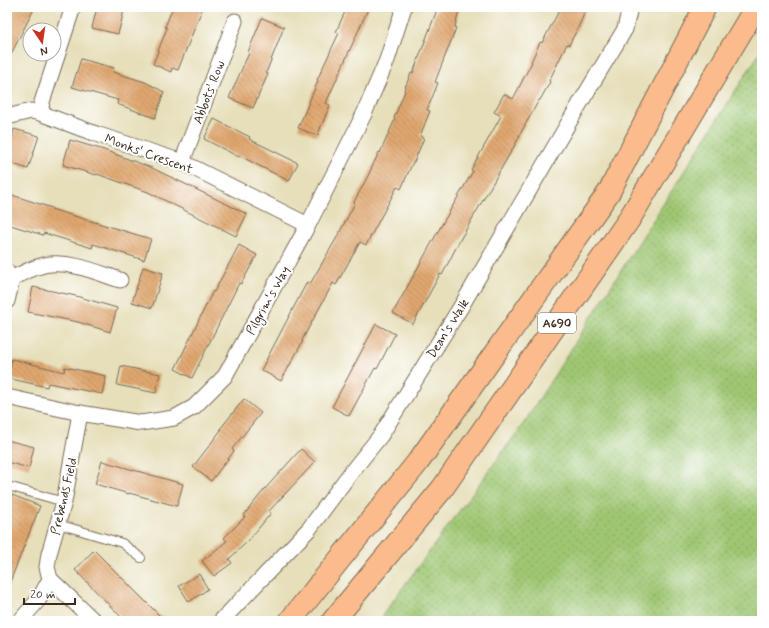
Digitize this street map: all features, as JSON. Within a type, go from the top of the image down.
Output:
[{"type":"highway","name":"A690","points":[[290,621],[418,462],[609,192],[705,7]]},
{"type":"highway","name":"A690","points":[[333,621],[442,489],[628,221],[756,7]]},
{"type":"street","points":[[40,113],[42,102],[73,7]]},
{"type":"street","name":"Pilgrim's Way","points":[[7,397],[80,413],[141,423],[174,418],[194,408],[225,376],[308,225],[364,114],[386,60],[404,7]]},
{"type":"street","name":"Dean's Walk","points":[[221,621],[309,529],[381,435],[462,305],[625,29],[630,7]]},
{"type":"street","name":"Abbots' Row","points":[[182,162],[235,21]]},
{"type":"street","name":"Monks' Crescent","points":[[7,117],[31,111],[40,113],[96,134],[182,162],[308,225]]},
{"type":"street","points":[[7,301],[10,276],[44,265],[61,264],[79,267],[120,280]]},
{"type":"street","name":"Prebends Field","points":[[50,579],[47,567],[64,502],[80,413]]},
{"type":"street","points":[[20,621],[39,599],[50,579],[94,621]]},
{"type":"lane","points":[[7,487],[8,486],[64,502]]},
{"type":"lane","points":[[58,524],[122,543],[141,558]]},
{"type":"green space","points":[[762,49],[762,621],[382,621],[384,613],[524,423]]},
{"type":"building","points":[[7,7],[35,7],[27,22],[22,22],[22,33],[7,62]]},
{"type":"building","points":[[97,7],[125,7],[118,34],[92,28]]},
{"type":"building","points":[[173,7],[203,7],[178,70],[172,68],[171,72],[153,64],[167,28],[165,27]]},
{"type":"building","points":[[347,7],[369,7],[326,103],[330,105],[317,136],[298,128],[318,81],[317,80],[339,33],[336,32]]},
{"type":"building","points":[[438,7],[460,7],[456,28],[435,82],[438,83],[427,110],[430,111],[420,136],[424,138],[414,162],[401,189],[397,187],[366,245],[360,242],[336,285],[333,283],[281,381],[261,370],[307,282],[310,284],[336,239],[379,152],[380,153],[395,119],[394,118],[405,91],[404,90],[411,73],[413,73]]},
{"type":"building","points":[[561,7],[587,7],[569,45],[567,44],[549,81],[550,82],[413,324],[393,313],[473,171],[471,170],[501,116],[494,112],[504,94],[513,99],[532,62],[540,42],[542,43]]},
{"type":"building","points":[[262,18],[284,27],[266,73],[268,74],[253,108],[229,98],[249,53],[248,52]]},
{"type":"building","points":[[81,59],[114,68],[113,72],[145,82],[164,92],[155,118],[117,104],[118,100],[72,87]]},
{"type":"building","points":[[214,119],[250,137],[249,139],[298,163],[289,181],[204,139]]},
{"type":"building","points":[[14,129],[39,136],[28,169],[7,162],[7,152]]},
{"type":"building","points":[[70,140],[104,150],[152,168],[247,214],[236,236],[148,192],[97,174],[96,175],[63,165]]},
{"type":"building","points":[[12,195],[52,208],[51,209],[151,239],[144,260],[93,244],[92,248],[44,233],[43,235],[7,224],[7,212]]},
{"type":"building","points":[[239,245],[257,255],[241,284],[239,283],[192,378],[175,369],[213,291],[214,292]]},
{"type":"building","points":[[143,267],[163,273],[152,308],[132,302]]},
{"type":"building","points":[[33,287],[76,296],[117,308],[110,332],[78,322],[28,312]]},
{"type":"building","points":[[376,324],[395,334],[377,369],[375,368],[349,416],[332,407]]},
{"type":"building","points":[[12,359],[64,372],[65,367],[106,376],[102,394],[48,383],[47,387],[7,378]]},
{"type":"building","points":[[121,366],[160,374],[156,393],[117,385]]},
{"type":"building","points":[[244,399],[261,413],[232,449],[234,451],[211,481],[193,467]]},
{"type":"building","points":[[7,440],[34,447],[29,468],[7,462]]},
{"type":"building","points":[[301,449],[315,462],[269,511],[271,513],[249,540],[229,559],[232,563],[214,576],[202,561],[227,541],[224,538],[245,517],[243,516],[264,490]]},
{"type":"building","points":[[102,461],[183,484],[177,506],[95,484]]},
{"type":"building","points":[[7,493],[40,506],[8,587],[7,587]]},
{"type":"building","points":[[94,550],[165,621],[125,621],[75,570]]},
{"type":"building","points":[[199,574],[208,589],[189,602],[179,586]]}]
